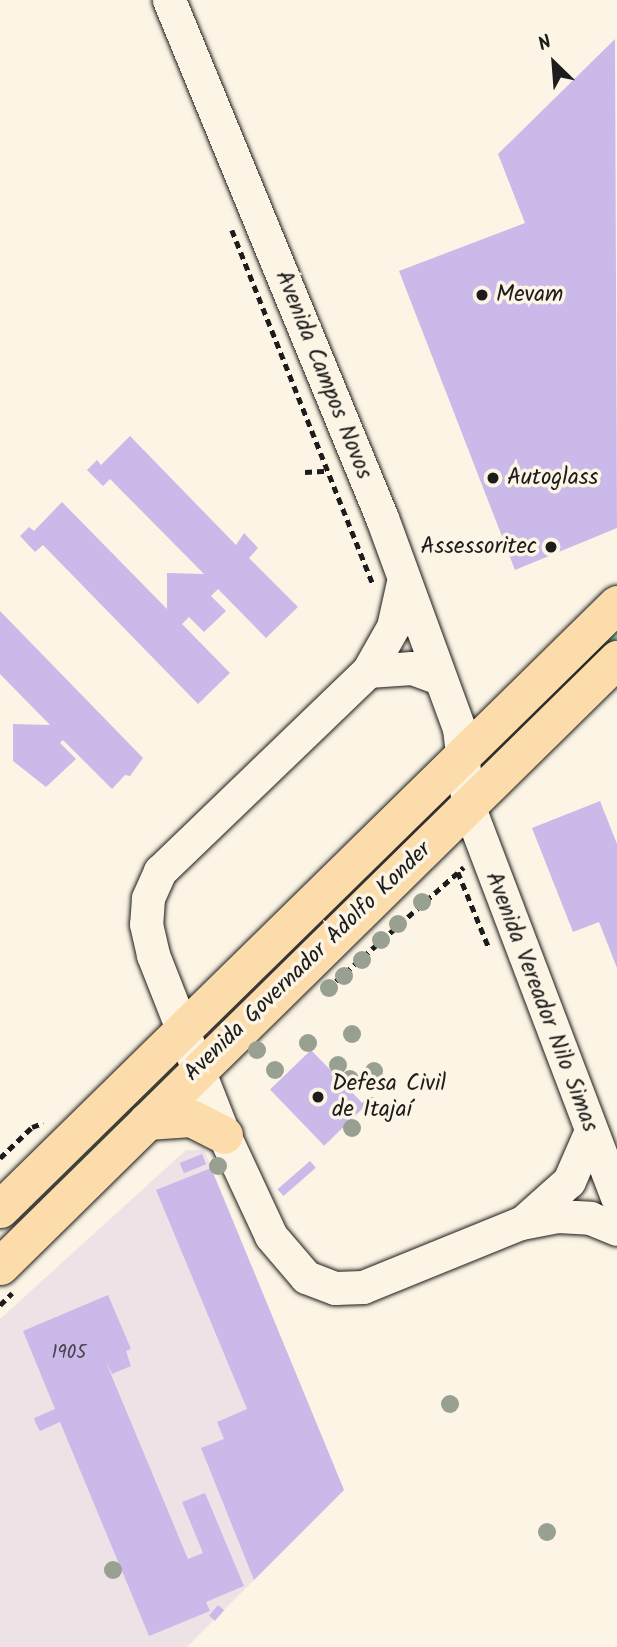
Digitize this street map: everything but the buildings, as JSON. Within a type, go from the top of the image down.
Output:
[{"type":"main road","name":"Avenida Campos Novos","points":[[169,0],[382,518],[465,753]]},
{"type":"main road","points":[[403,582],[393,627],[368,671],[160,871],[148,898],[146,924],[153,955],[224,1135],[282,1255],[321,1284],[349,1289],[377,1284],[521,1223],[573,1215],[617,1229]]},
{"type":"main road","name":"Avenida Governador Adolfo Konder","points":[[0,1209],[617,604]]},
{"type":"main road","name":"Avenida Governador Adolfo Konder","points":[[0,1266],[617,659]]},
{"type":"main road","points":[[368,671],[412,668],[439,678]]},
{"type":"main road","name":"Avenida Vereador Nilo Simas","points":[[465,753],[468,805],[590,1133],[617,1197]]},
{"type":"main road","points":[[147,1121],[191,1118],[224,1135]]},
{"type":"main road","points":[[521,1223],[569,1181],[590,1133]]},
{"type":"path","points":[[305,472],[327,471]]},
{"type":"shaded area","points":[[186,1150],[204,1150],[344,1490],[187,1647],[0,1647],[0,1319]]},
{"type":"green space","points":[[617,620],[617,638],[570,684],[561,676]]},
{"type":"place","name":"Mevam","points":[[482,295]]},
{"type":"place","name":"Autoglass","points":[[493,478]]},
{"type":"place","name":"Assessoritec","points":[[551,547]]},
{"type":"place","name":"Defesa Civil de Itajaí","points":[[318,1097]]}]
